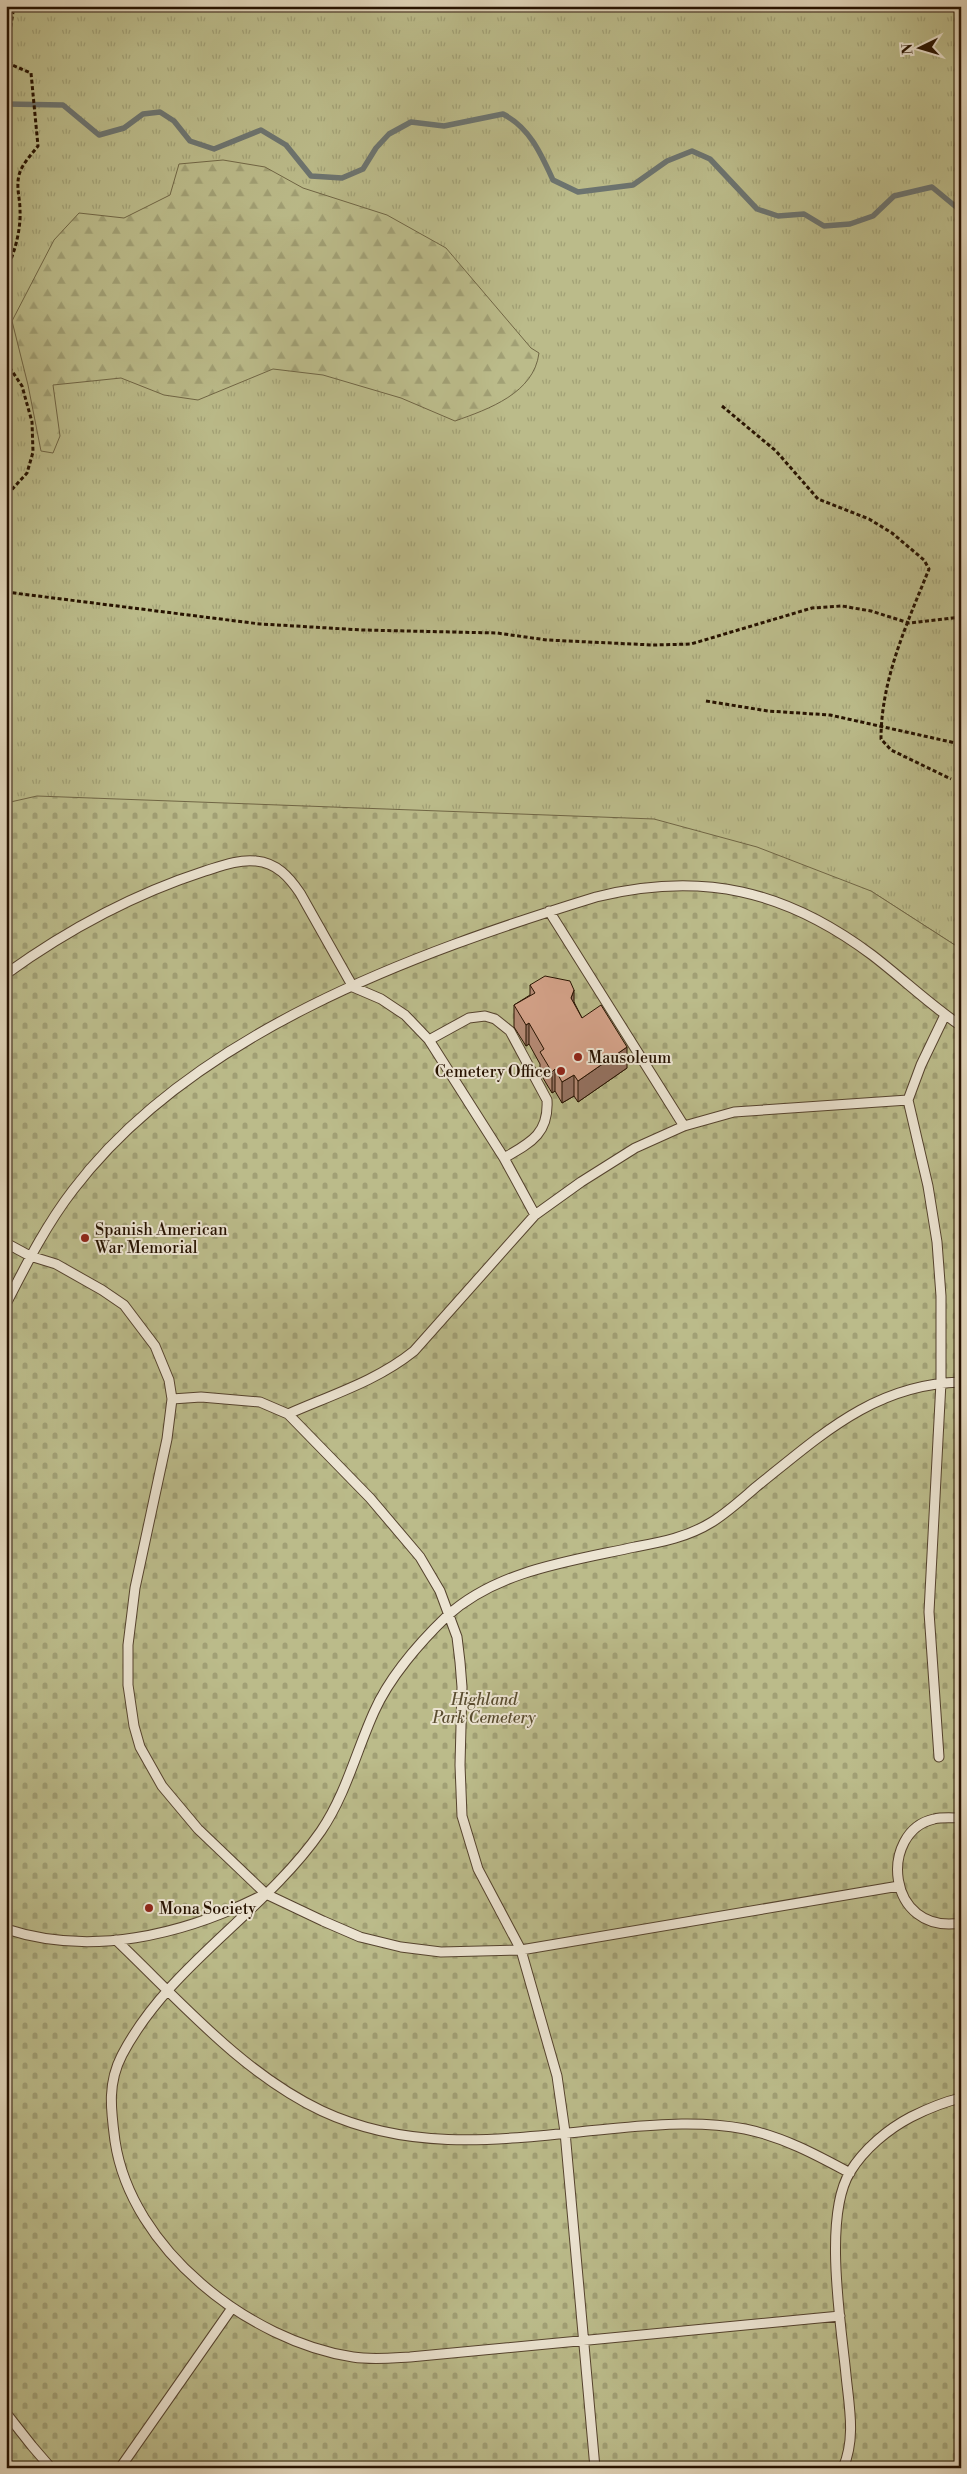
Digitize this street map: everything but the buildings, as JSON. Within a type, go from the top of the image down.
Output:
[{"type":"lane","points":[[6,974],[45,948],[143,894],[225,865],[256,861],[276,867],[292,881],[354,987],[381,999],[405,1015],[430,1040],[504,1158],[536,1215]]},
{"type":"lane","points":[[6,1304],[30,1256],[72,1191],[116,1142],[163,1100],[262,1031],[425,954],[549,911],[621,890],[673,886],[717,888],[773,899],[833,928],[961,1026]]},
{"type":"lane","points":[[549,911],[684,1126]]},
{"type":"lane","points":[[940,1757],[929,1612],[941,1382],[941,1296],[937,1242],[928,1186],[908,1100],[921,1065],[945,1015]]},
{"type":"lane","points":[[430,1040],[459,1022],[479,1017],[495,1019],[510,1031],[547,1100],[548,1110],[547,1118],[538,1135],[528,1144],[504,1158]]},
{"type":"lane","points":[[288,1414],[350,1389],[399,1363],[414,1351],[536,1215],[581,1182],[635,1148],[684,1126],[734,1112],[908,1100]]},
{"type":"lane","points":[[6,1243],[30,1256],[43,1258],[56,1264],[124,1305],[155,1346],[169,1380],[172,1399],[160,1479],[135,1588],[129,1624],[128,1672],[130,1705],[140,1746],[162,1786],[198,1828],[266,1894],[360,1937],[401,1947],[441,1952],[521,1950],[899,1886]]},
{"type":"lane","points":[[840,2316],[410,2357],[353,2357],[302,2342],[252,2320],[232,2308],[180,2264],[151,2230],[130,2194],[118,2158],[110,2105],[114,2075],[131,2040],[169,1990],[266,1894],[320,1832],[350,1776],[375,1708],[402,1668],[449,1615],[493,1586],[542,1567],[670,1540],[693,1532],[714,1521],[792,1458],[860,1408],[889,1396],[941,1382],[961,1382]]},
{"type":"lane","points":[[172,1399],[201,1397],[260,1402],[288,1414],[370,1498],[420,1557],[440,1591],[457,1638],[461,1670],[460,1764],[462,1816],[478,1869],[521,1950],[549,2041],[557,2076],[565,2132],[595,2468]]},
{"type":"lane","points":[[961,1818],[932,1819],[918,1827],[907,1839],[898,1862],[899,1886],[905,1900],[916,1912],[929,1921],[944,1925],[961,1923]]},
{"type":"lane","points":[[6,1929],[56,1939],[116,1940],[137,1938],[180,1929],[234,1909],[266,1894]]},
{"type":"lane","points":[[116,1940],[196,2018],[256,2070],[287,2093],[324,2112],[386,2133],[432,2140],[454,2141],[685,2124],[744,2129],[795,2144],[850,2173]]},
{"type":"lane","points":[[843,2468],[847,2458],[851,2428],[840,2316],[836,2247],[838,2219],[850,2173],[882,2136],[899,2124],[928,2109],[961,2098]]},
{"type":"lane","points":[[120,2468],[232,2308]]},
{"type":"lane","points":[[6,2413],[51,2468]]},
{"type":"path","points":[[6,270],[18,228],[20,210],[17,191],[19,175],[23,165],[38,146],[31,73],[12,65],[6,56],[14,6]]},
{"type":"path","points":[[960,6],[961,14]]},
{"type":"path","points":[[6,362],[22,386],[32,422],[33,452],[27,473],[6,496]]},
{"type":"path","points":[[722,406],[776,451],[818,499],[869,519],[892,533],[924,560],[929,569],[892,663],[881,725],[881,739],[891,750],[951,779]]},
{"type":"path","points":[[6,592],[260,624],[362,630],[497,633],[608,644],[691,644],[812,608],[842,606],[871,611],[908,623],[961,618]]},
{"type":"path","points":[[706,701],[768,711],[830,715],[960,744]]},
{"type":"green space","points":[[6,6],[961,6],[961,949],[871,891],[6,803]]},
{"type":"green space","points":[[223,160],[265,167],[303,188],[387,215],[446,248],[531,348],[539,353],[529,379],[508,398],[482,411],[455,421],[401,398],[323,375],[273,369],[198,400],[164,395],[121,378],[53,385],[60,436],[53,453],[41,451],[28,385],[12,321],[54,240],[79,213],[124,218],[170,195],[179,164]]},
{"type":"green space","name":"Highland Park Cemetery","points":[[37,796],[654,819],[757,847],[871,891],[961,949],[961,2468],[6,2468],[6,803]]},
{"type":"waterway","points":[[6,104],[63,105],[99,135],[124,128],[143,114],[160,112],[174,121],[190,141],[214,149],[261,130],[286,145],[311,176],[342,178],[363,169],[376,148],[389,134],[411,122],[444,126],[503,114],[528,134],[539,151],[553,180],[578,192],[633,185],[667,161],[692,151],[710,159],[757,209],[778,216],[804,214],[824,226],[850,224],[873,216],[894,196],[932,187],[961,211]]},
{"type":"place","name":"Mausoleum","points":[[578,1057]]},
{"type":"place","name":"Cemetery Office","points":[[561,1071]]},
{"type":"place","name":"Spanish American War Memorial","points":[[85,1238]]},
{"type":"place","name":"Mona Society","points":[[149,1908]]}]
